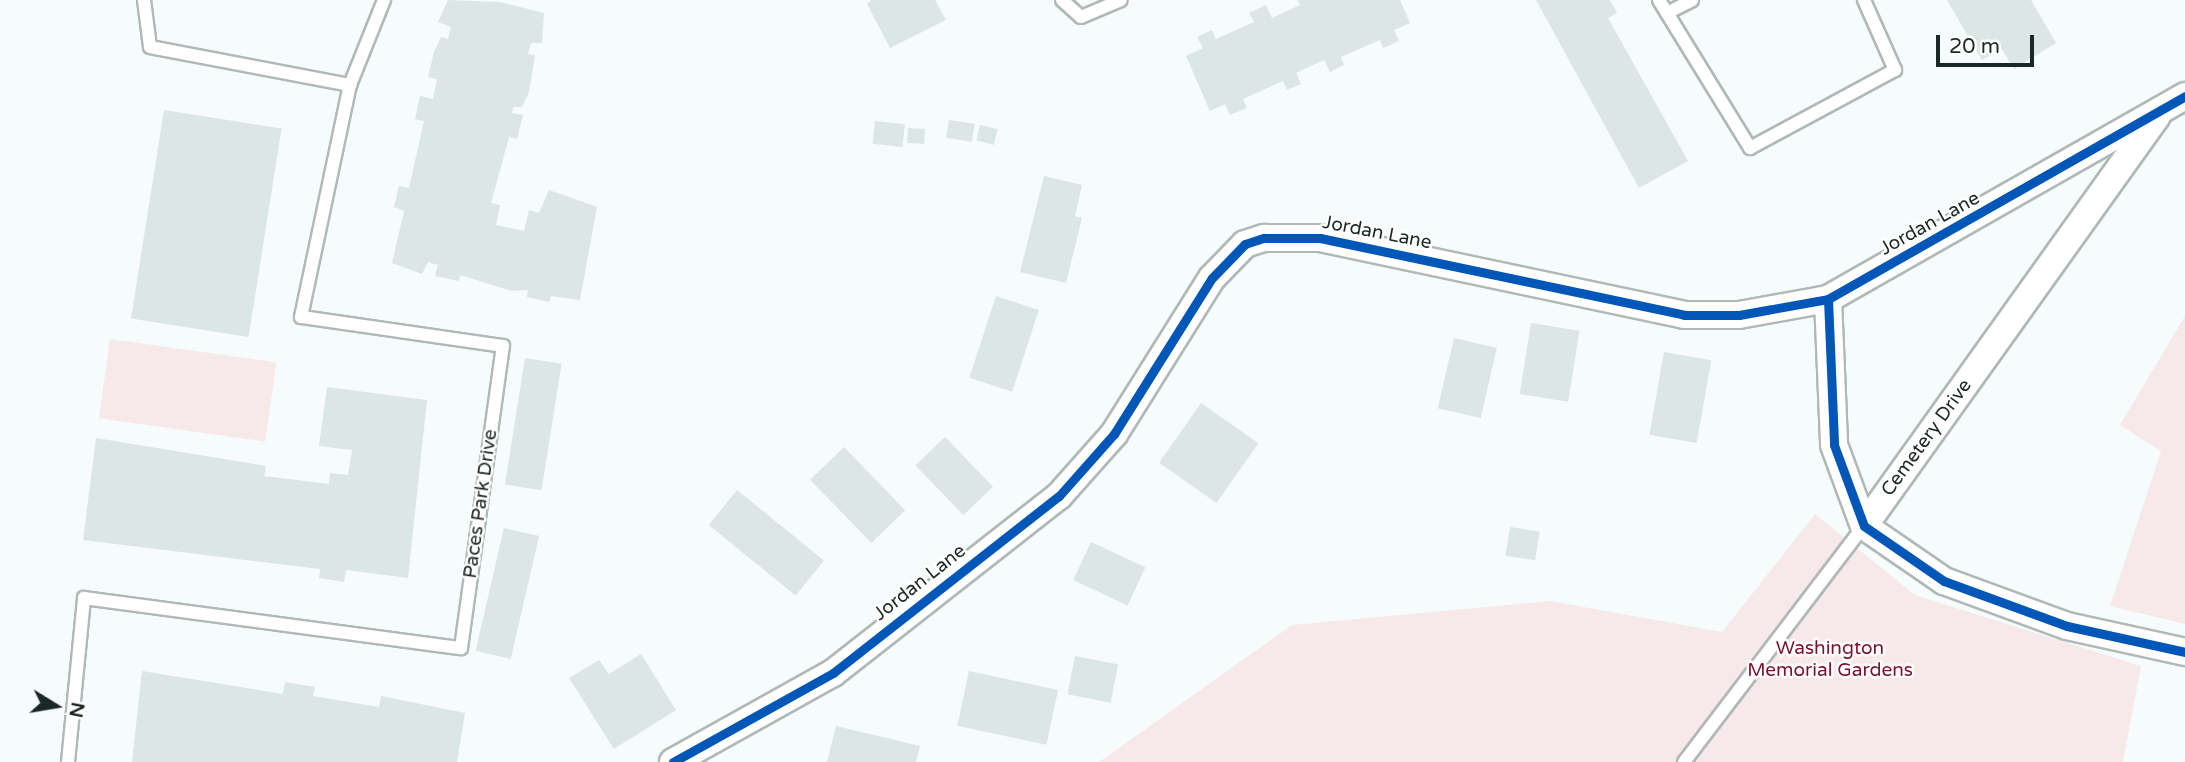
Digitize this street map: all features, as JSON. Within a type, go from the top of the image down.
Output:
[{"type":"street","name":"Jordan Lane","points":[[674,762],[833,673],[1059,496],[1114,434],[1212,278],[1245,244],[1264,238],[1320,238],[1684,315],[1739,315],[1828,299],[2174,102]]},
{"type":"street","name":"Cemetery Drive","points":[[1864,526],[2174,102]]},
{"type":"street","points":[[1828,299],[1834,444],[1864,526],[1944,581],[2067,626],[2185,652]]},
{"type":"lane","points":[[144,0],[150,47],[351,85]]},
{"type":"lane","name":"Paces Park Drive","points":[[68,762],[84,598],[461,648],[503,346],[301,317],[351,85],[384,0]]},
{"type":"lane","points":[[1062,0],[1081,17],[1121,0]]},
{"type":"lane","points":[[1659,0],[1750,148],[1895,70],[1864,0]]},
{"type":"lane","points":[[1667,13],[1692,0]]},
{"type":"lane","name":"Cemetery Drive","points":[[1684,762],[1864,526]]},
{"type":"green space","points":[[2185,316],[2185,624],[2110,606],[2161,451],[2120,425]]},
{"type":"green space","points":[[110,339],[276,362],[265,442],[99,418]]},
{"type":"green space","name":"Washington Memorial Gardens","points":[[1815,514],[1915,595],[2141,666],[2123,762],[1099,762],[1292,625],[1550,601],[1722,632]]},
{"type":"building","points":[[448,0],[500,2],[544,13],[542,43],[531,43],[528,54],[535,55],[529,92],[522,107],[513,107],[512,113],[523,115],[517,139],[509,137],[491,203],[500,205],[496,225],[524,231],[529,210],[539,213],[549,190],[597,207],[580,300],[551,296],[549,302],[527,297],[528,290],[512,291],[460,275],[459,281],[435,276],[438,265],[428,262],[422,274],[392,263],[404,211],[394,207],[399,186],[409,188],[424,121],[415,119],[420,96],[433,99],[437,79],[428,77],[441,37],[448,39],[451,27],[438,22]]},
{"type":"building","points":[[871,0],[935,0],[946,20],[890,48],[867,4]]},
{"type":"building","points":[[1297,0],[1400,0],[1410,23],[1394,30],[1399,41],[1383,48],[1380,40],[1341,57],[1344,65],[1330,72],[1324,60],[1296,73],[1301,84],[1287,90],[1283,81],[1243,99],[1247,108],[1230,115],[1225,104],[1210,111],[1186,56],[1203,48],[1197,37],[1212,30],[1216,39],[1254,22],[1249,13],[1266,5],[1272,18],[1300,5]]},
{"type":"building","points":[[1536,0],[1610,0],[1617,13],[1608,18],[1688,161],[1639,188]]},
{"type":"building","points":[[1947,0],[2031,0],[2056,43],[2014,69],[2002,49],[1982,60]]},
{"type":"building","points":[[164,110],[282,129],[249,337],[131,318]]},
{"type":"building","points":[[949,120],[975,124],[972,142],[946,138]]},
{"type":"building","points":[[875,121],[905,124],[902,147],[873,144]]},
{"type":"building","points":[[980,125],[998,129],[994,145],[976,141]]},
{"type":"building","points":[[908,128],[925,129],[924,144],[907,143]]},
{"type":"building","points":[[1044,176],[1082,185],[1075,216],[1082,218],[1066,283],[1020,272]]},
{"type":"building","points":[[996,296],[1039,310],[1012,392],[969,378]]},
{"type":"building","points":[[1531,323],[1579,331],[1568,402],[1520,394]]},
{"type":"building","points":[[1454,338],[1497,348],[1481,418],[1438,408]]},
{"type":"building","points":[[1664,352],[1711,360],[1697,443],[1649,435]]},
{"type":"building","points":[[525,358],[562,364],[542,490],[505,484]]},
{"type":"building","points":[[327,387],[427,400],[408,578],[346,570],[344,582],[319,578],[320,569],[83,540],[96,438],[266,466],[264,476],[329,484],[330,473],[348,475],[352,450],[319,446]]},
{"type":"building","points":[[1201,403],[1258,443],[1216,503],[1159,463]]},
{"type":"building","points":[[945,437],[993,487],[963,515],[916,465]]},
{"type":"building","points":[[844,447],[905,510],[871,543],[810,480]]},
{"type":"building","points":[[737,490],[824,560],[796,595],[709,525]]},
{"type":"building","points":[[1510,527],[1540,532],[1535,560],[1505,556]]},
{"type":"building","points":[[504,528],[539,536],[511,659],[476,651]]},
{"type":"building","points":[[1091,542],[1145,567],[1128,605],[1073,580]]},
{"type":"building","points":[[641,654],[676,710],[614,749],[569,678],[599,660],[609,674]]},
{"type":"building","points":[[1075,656],[1118,664],[1111,703],[1068,694]]},
{"type":"building","points":[[142,671],[283,694],[285,682],[315,687],[313,696],[379,707],[381,696],[465,713],[457,762],[132,762]]},
{"type":"building","points":[[969,671],[1058,690],[1046,745],[957,726]]},
{"type":"building","points":[[836,726],[920,746],[916,762],[827,762]]},
{"type":"cycle path","points":[[673,762],[833,673],[1059,496],[1114,434],[1212,278],[1245,244],[1264,238],[1320,238],[1684,315],[1739,315],[1828,299],[2185,96]]},
{"type":"cycle path","points":[[1828,299],[1834,445],[1864,526],[1944,581],[2067,626],[2185,652]]}]
